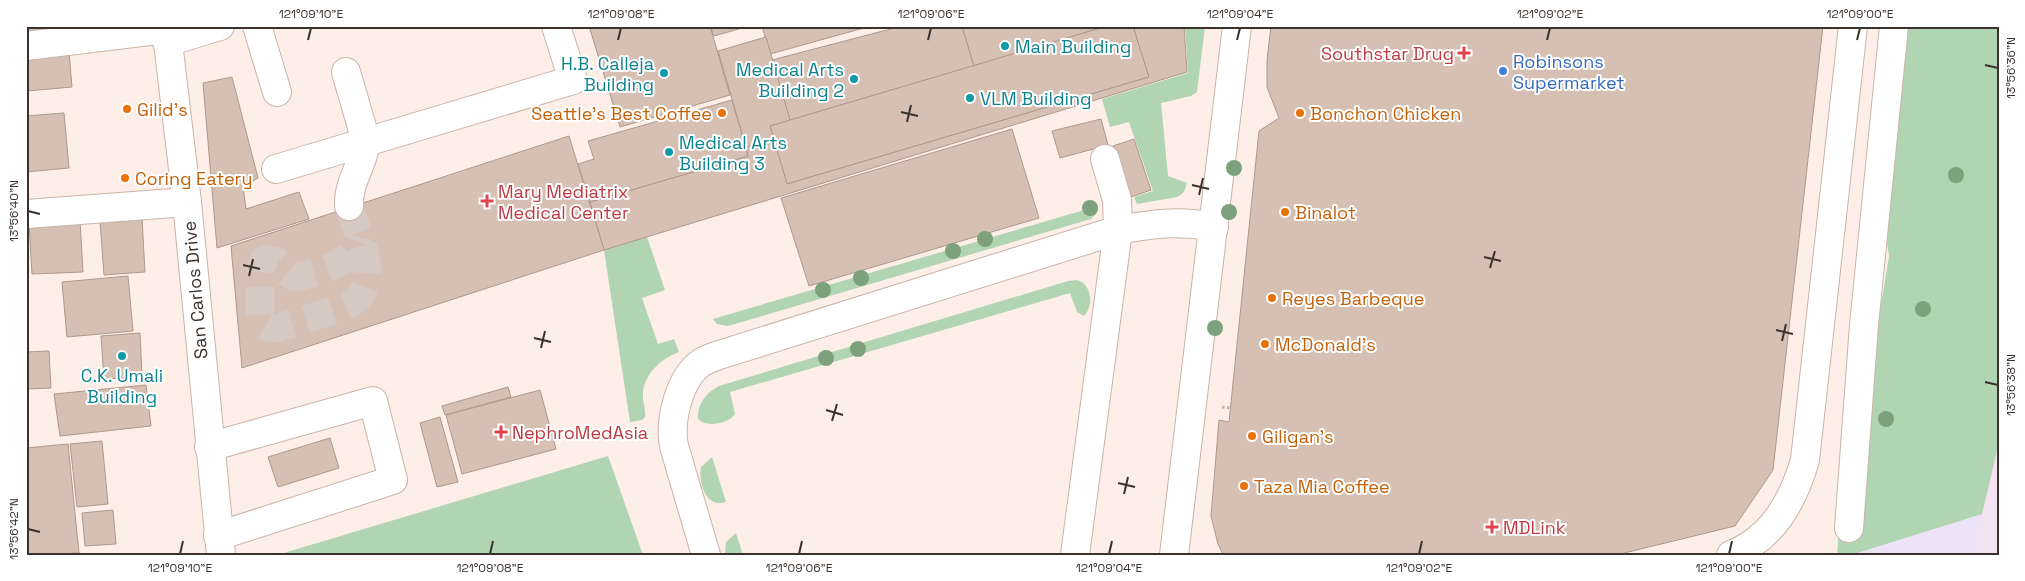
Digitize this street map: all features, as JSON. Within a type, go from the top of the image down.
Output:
[{"type":"street","points":[[26,46],[220,26]]},
{"type":"street","points":[[257,26],[277,92]]},
{"type":"street","points":[[276,169],[573,80],[556,26]]},
{"type":"street","points":[[1174,555],[1237,26]]},
{"type":"street","points":[[1731,555],[1742,551],[1762,537],[1778,521],[1798,483],[1805,460],[1854,26]]},
{"type":"street","points":[[1849,528],[1864,325],[1894,26]]},
{"type":"street","name":"San Carlos Drive","points":[[166,32],[187,202],[219,545]]},
{"type":"street","points":[[346,72],[366,141],[365,150],[351,185],[350,206]]},
{"type":"street","points":[[1075,555],[1118,230],[1117,200],[1105,159]]},
{"type":"street","points":[[26,214],[187,202]]},
{"type":"street","points":[[706,555],[674,446],[672,433],[674,415],[680,395],[691,373],[702,362],[1118,230],[1157,223],[1178,222],[1214,227]]},
{"type":"street","points":[[209,447],[373,401],[393,480],[219,545]]},
{"type":"shaded area","points":[[1999,443],[1999,555],[1973,555],[1982,514]]},
{"type":"shaded area","points":[[1982,514],[1973,555],[1851,555]]},
{"type":"green space","points":[[1185,26],[1205,26],[1197,92],[1191,96],[1161,103],[1168,176],[1187,183],[1184,192],[1177,197],[1137,204],[1134,197],[1153,191],[1129,122],[1110,127],[1102,99],[1188,73]]},
{"type":"green space","points":[[1906,26],[1999,26],[1999,443],[1982,514],[1851,555],[1837,555],[1848,404],[1877,330],[1889,256],[1886,236],[1887,218],[1893,180]]},
{"type":"green space","points":[[1098,206],[1097,213],[1091,219],[728,326],[717,324],[713,319]]},
{"type":"green space","points":[[647,237],[665,290],[642,298],[658,344],[674,339],[679,352],[666,358],[650,373],[643,393],[645,417],[642,420],[630,422],[604,250]]},
{"type":"green space","points":[[1077,280],[1086,286],[1090,296],[1089,307],[1084,316],[1077,312],[1070,293],[730,392],[735,414],[732,417],[717,424],[706,423],[698,418],[701,403],[719,386],[1068,281]]},
{"type":"green space","points":[[608,456],[643,555],[277,555]]},
{"type":"green space","points":[[712,457],[726,502],[713,502],[702,487],[701,467]]},
{"type":"green space","points":[[736,533],[743,555],[725,555],[726,542]]},
{"type":"building","points":[[26,26],[55,26],[56,35],[26,38]]},
{"type":"building","name":"H.B. Calleja Building","points":[[589,26],[710,26],[730,95],[620,127]]},
{"type":"building","points":[[710,26],[749,26],[714,36]]},
{"type":"building","points":[[762,26],[871,26],[770,54]]},
{"type":"building","name":"Medical Arts Building 2","points":[[902,26],[962,26],[974,66],[790,120],[772,60]]},
{"type":"building","name":"Main Building","points":[[962,26],[1107,26],[974,66]]},
{"type":"building","name":"VLM Building","points":[[1107,26],[1133,26],[1149,77],[787,184],[770,126]]},
{"type":"building","points":[[1145,26],[1184,26],[1187,72],[604,250],[590,202],[748,156],[746,147],[774,140],[787,184],[1149,77],[1134,29]]},
{"type":"building","points":[[1271,26],[1823,26],[1773,470],[1735,526],[1616,555],[1223,555],[1218,544],[1211,516],[1219,420],[1229,422],[1259,131],[1279,118],[1267,87],[1267,60]]},
{"type":"building","points":[[766,37],[790,120],[770,126],[774,140],[746,147],[718,51]]},
{"type":"building","points":[[69,52],[72,87],[27,91],[26,56]]},
{"type":"building","points":[[232,77],[258,178],[243,187],[246,209],[299,192],[309,219],[217,248],[203,83]]},
{"type":"building","name":"Medical Arts Building 3","points":[[732,100],[748,156],[590,202],[578,164],[594,159],[588,141]]},
{"type":"building","points":[[64,113],[69,168],[26,172],[26,116]]},
{"type":"building","points":[[1101,119],[1108,145],[1060,158],[1052,131]]},
{"type":"building","points":[[1012,129],[1039,218],[809,286],[781,198]]},
{"type":"building","points":[[569,136],[604,250],[242,368],[231,246]]},
{"type":"building","points":[[1134,139],[1151,190],[1131,197],[1113,146]]},
{"type":"building","points":[[142,218],[145,272],[104,275],[100,221]]},
{"type":"building","points":[[80,220],[83,272],[32,274],[29,222]]},
{"type":"building","points":[[128,276],[133,331],[67,337],[62,282]]},
{"type":"building","name":"C.K. Umali Building","points":[[140,333],[142,377],[104,379],[101,336]]},
{"type":"building","points":[[49,351],[51,388],[26,389],[26,352]]},
{"type":"building","points":[[146,385],[151,426],[60,436],[54,394]]},
{"type":"building","points":[[508,387],[511,397],[445,415],[442,406]]},
{"type":"building","name":"NephroMedAsia","points":[[540,390],[556,449],[462,474],[446,415]]},
{"type":"building","points":[[440,417],[458,482],[437,487],[420,423]]},
{"type":"building","points":[[330,438],[339,468],[278,487],[268,457]]},
{"type":"building","points":[[102,441],[108,504],[77,507],[70,444]]},
{"type":"building","points":[[68,444],[79,553],[26,555],[26,448]]},
{"type":"building","points":[[113,510],[116,544],[85,546],[82,513]]},
{"type":"tunnel","points":[[349,206],[362,242],[367,264],[366,284],[359,297],[341,308],[277,328],[267,327],[260,321],[260,269],[264,260],[274,260],[289,274],[298,277],[341,262],[352,252],[359,237]]},
{"type":"place","name":"Main Building","points":[[1005,46]]},
{"type":"place","name":"Southstar Drug","points":[[1464,53]]},
{"type":"place","name":"Robinsons Supermarket","points":[[1503,71]]},
{"type":"place","name":"H.B. Calleja Building","points":[[664,73]]},
{"type":"place","name":"Medical Arts Building 2","points":[[854,79]]},
{"type":"place","name":"VLM Building","points":[[970,98]]},
{"type":"place","name":"Gilid's","points":[[127,109]]},
{"type":"place","name":"Seattle's Best Coffee","points":[[722,113]]},
{"type":"place","name":"Bonchon Chicken","points":[[1300,113]]},
{"type":"place","name":"Medical Arts Building 3","points":[[669,152]]},
{"type":"place","name":"Coring Eatery","points":[[125,178]]},
{"type":"place","name":"Mary Mediatrix Medical Center","points":[[487,201]]},
{"type":"place","name":"Binalot","points":[[1285,212]]},
{"type":"place","name":"Reyes Barbeque","points":[[1272,298]]},
{"type":"place","name":"McDonald's","points":[[1265,344]]},
{"type":"place","name":"C.K. Umali Building","points":[[122,356]]},
{"type":"place","name":"NephroMedAsia","points":[[501,432]]},
{"type":"place","name":"Giligan's","points":[[1252,436]]},
{"type":"place","name":"Taza Mia Coffee","points":[[1244,486]]},
{"type":"place","name":"MDLink","points":[[1492,527]]}]
